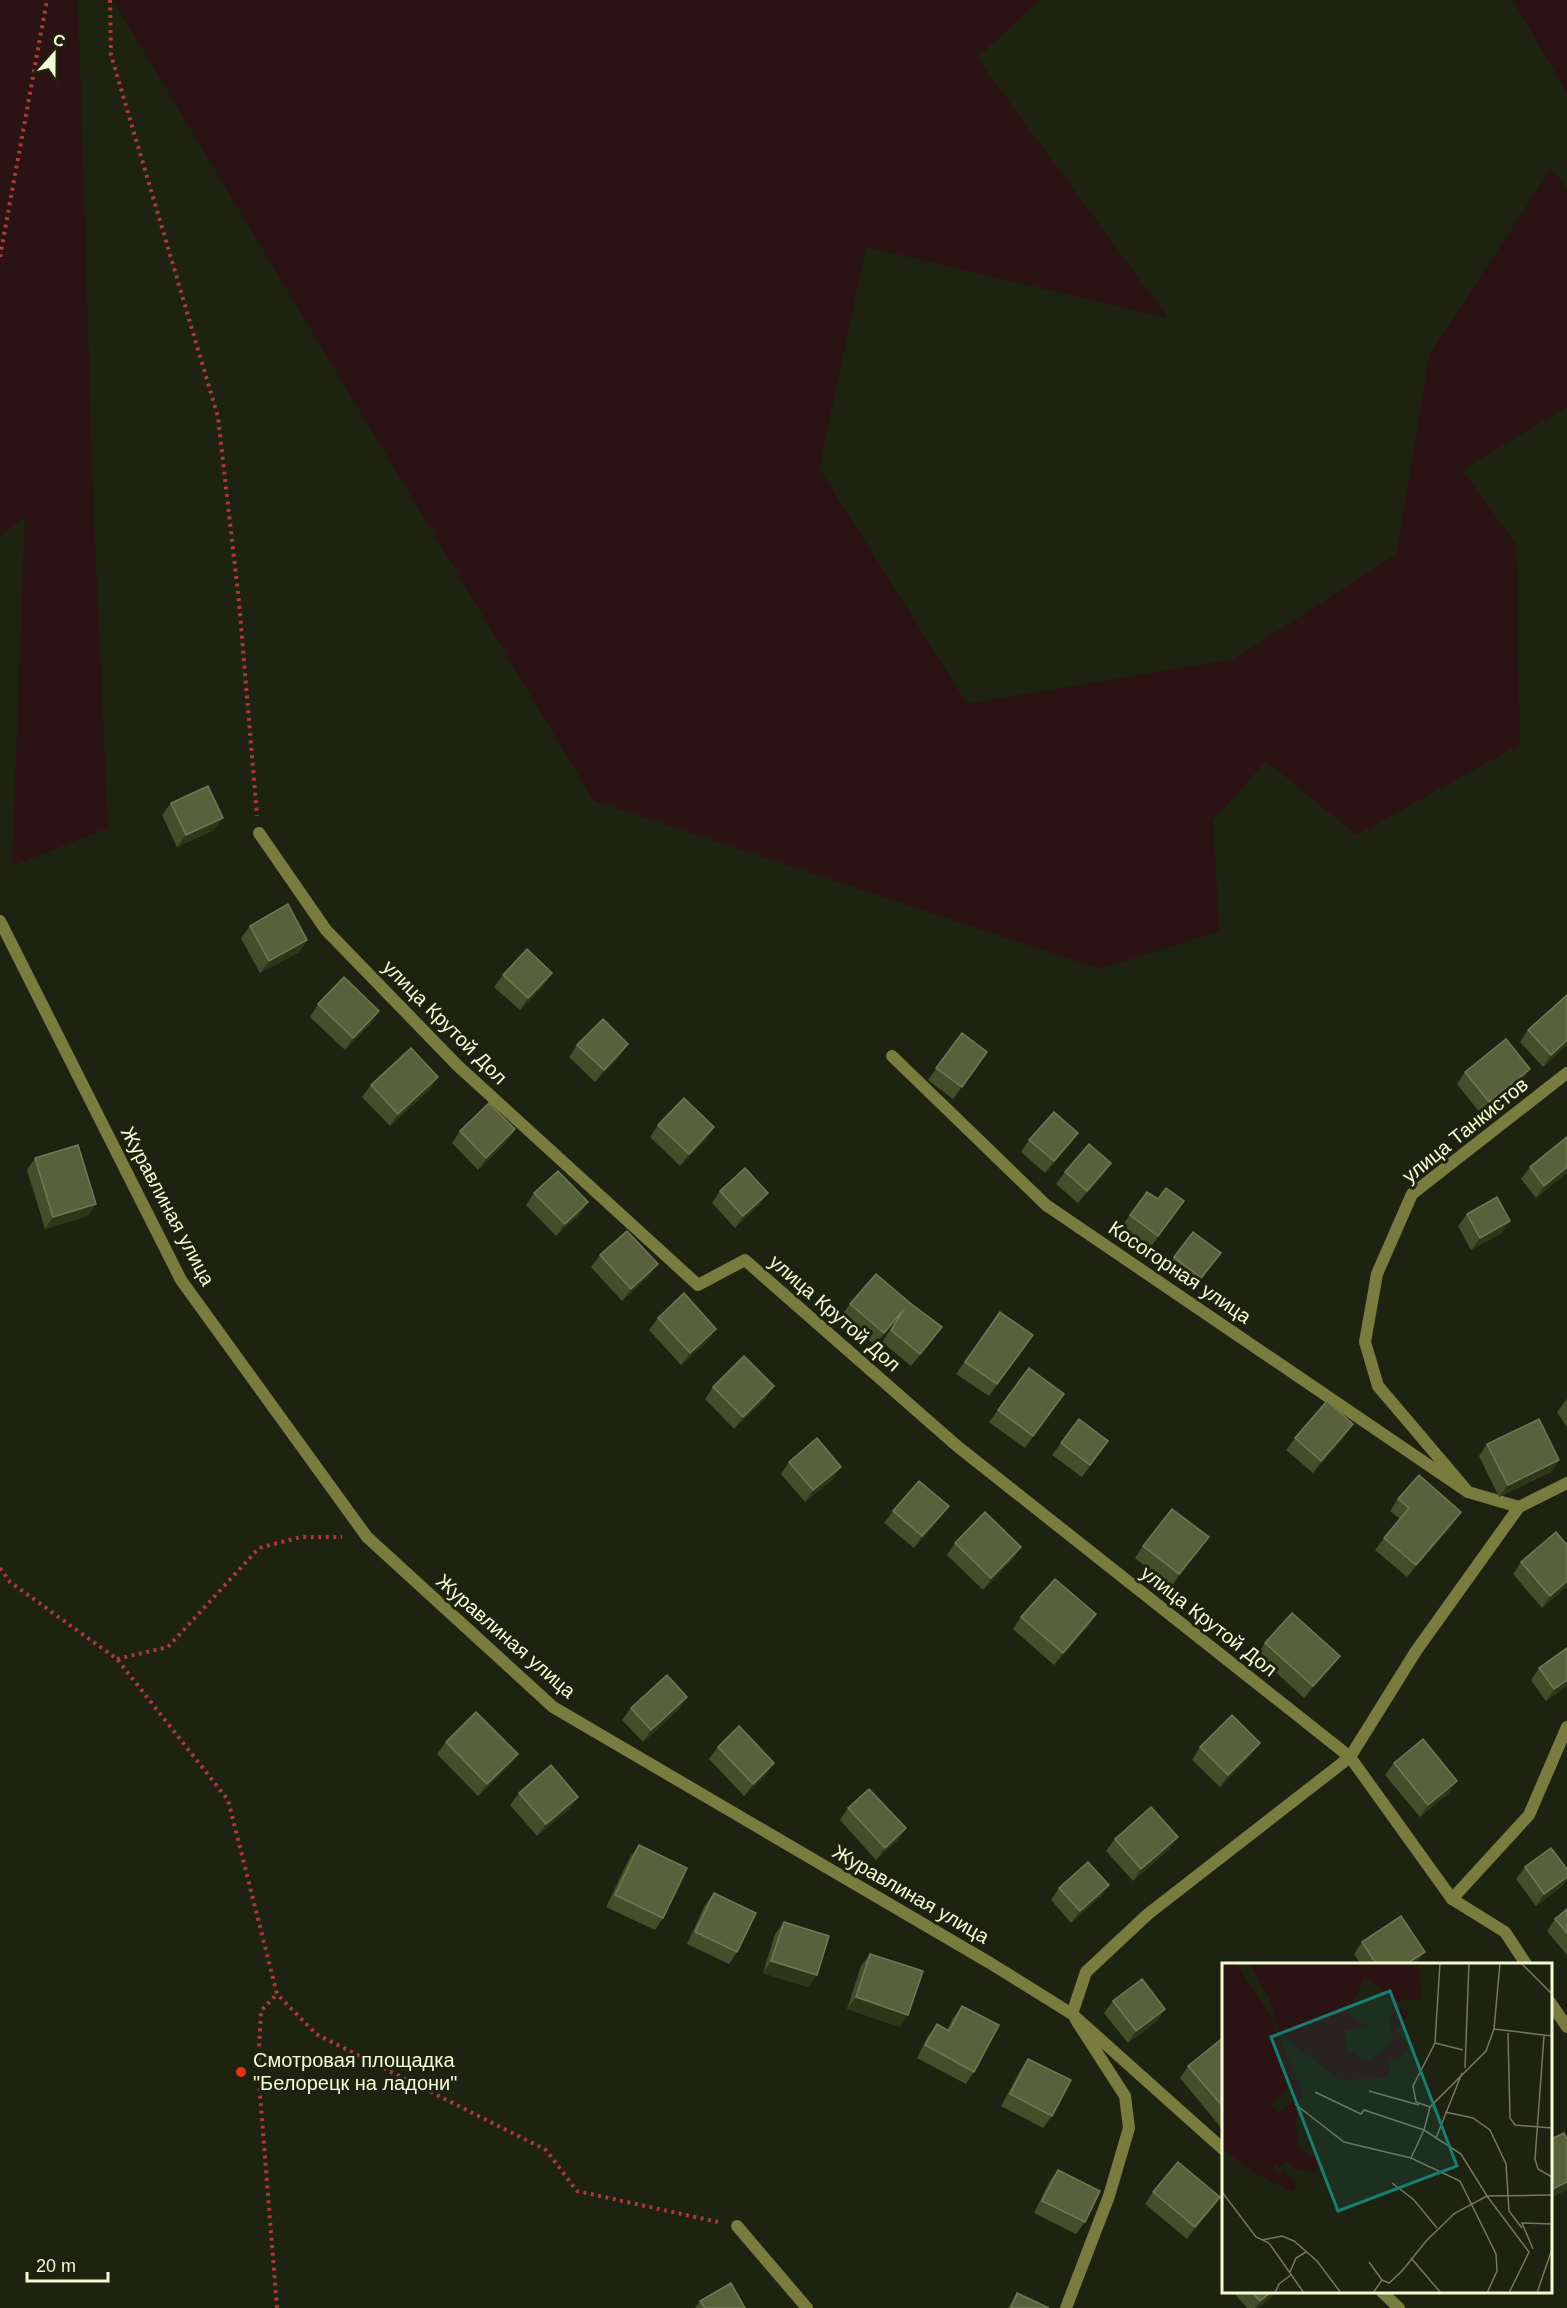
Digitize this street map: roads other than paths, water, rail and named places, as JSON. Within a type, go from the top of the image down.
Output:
[{"type":"street","name":"улица Крутой Дол","points":[[259,833],[334,939],[458,1066],[698,1285],[745,1260],[957,1446],[1350,1757],[1452,1899],[1505,1932],[1525,1963]]},
{"type":"street","name":"Журавлиная улица","points":[[0,921],[181,1280],[367,1537],[552,1707],[990,1963],[1072,2014],[1222,2148]]},
{"type":"street","name":"Косогорная улица","points":[[892,1056],[1046,1205],[1468,1492]]},
{"type":"street","name":"улица Танкистов","points":[[1468,1492],[1378,1386],[1365,1342],[1377,1274],[1412,1194],[1567,1073]]},
{"type":"street","points":[[1066,2308],[1109,2196],[1129,2128],[1125,2096],[1072,2014],[1086,1972],[1140,1921],[1350,1757],[1416,1651],[1519,1507],[1567,1483]]},
{"type":"street","points":[[1468,1492],[1519,1507]]},
{"type":"street","points":[[1452,1899],[1529,1815],[1567,1727]]},
{"type":"street","points":[[1552,2004],[1567,2027]]},
{"type":"street","points":[[737,2226],[807,2308]]},
{"type":"street","points":[[1383,2293],[1399,2308]]},
{"type":"place","name":"Смотровая площадка \"Белорецк на ладони\"","points":[[241,2072]]}]
